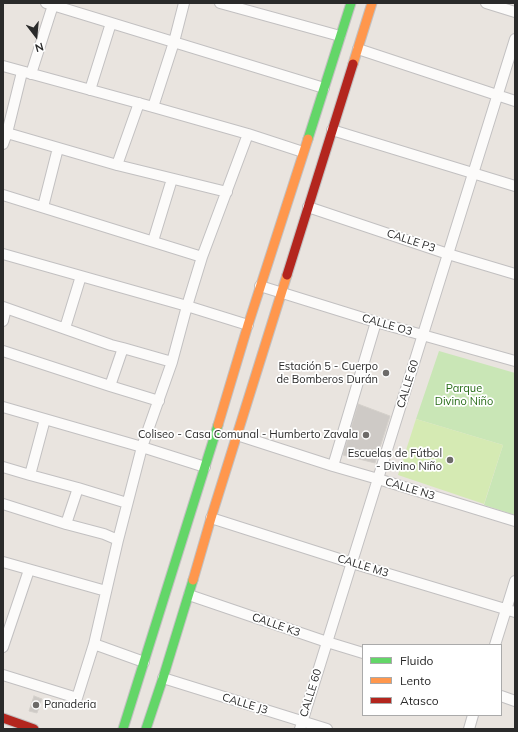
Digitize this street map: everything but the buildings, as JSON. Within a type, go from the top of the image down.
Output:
[{"type":"street","points":[[153,107],[174,42],[184,3]]},
{"type":"street","points":[[220,3],[340,36]]},
{"type":"street","points":[[123,729],[260,286],[351,3]]},
{"type":"street","points":[[146,729],[189,595],[211,518],[372,3]]},
{"type":"street","points":[[486,3],[515,12]]},
{"type":"street","points":[[3,144],[50,4],[324,88]]},
{"type":"street","points":[[90,90],[111,23]]},
{"type":"street","name":"CALLE 60","points":[[301,725],[515,39]]},
{"type":"street","points":[[358,50],[515,101]]},
{"type":"street","points":[[3,66],[248,134],[303,152]]},
{"type":"street","points":[[117,165],[139,103]]},
{"type":"street","points":[[332,130],[515,186]]},
{"type":"street","points":[[7,133],[117,165],[227,192]]},
{"type":"street","points":[[3,675],[77,698],[94,644],[127,503],[142,447],[172,362],[202,257],[248,134]]},
{"type":"street","points":[[43,208],[58,148]]},
{"type":"street","points":[[153,241],[172,179]]},
{"type":"street","points":[[3,196],[202,257]]},
{"type":"street","name":"CALLE P3","points":[[308,207],[448,254],[515,274]]},
{"type":"street","points":[[3,254],[187,306],[248,325]]},
{"type":"street","points":[[65,328],[81,276]]},
{"type":"street","name":"CALLE O3","points":[[260,286],[376,322],[515,361]]},
{"type":"street","points":[[3,321],[4,308],[111,345],[172,362]]},
{"type":"street","points":[[333,466],[376,322]]},
{"type":"street","points":[[110,386],[123,348]]},
{"type":"street","points":[[3,351],[110,386],[159,400]]},
{"type":"street","points":[[3,407],[142,447],[205,467]]},
{"type":"street","points":[[30,476],[45,419]]},
{"type":"street","name":"CALLE N3","points":[[237,435],[333,466],[515,521]]},
{"type":"street","points":[[3,467],[127,503]]},
{"type":"street","points":[[66,524],[78,488]]},
{"type":"street","points":[[3,504],[66,524],[104,534],[118,540]]},
{"type":"street","name":"CALLE M3","points":[[211,518],[352,563],[511,610]]},
{"type":"street","points":[[3,562],[106,591]]},
{"type":"street","points":[[3,647],[29,570]]},
{"type":"street","points":[[495,644],[511,610],[515,581]]},
{"type":"street","name":"CALLE K3","points":[[189,595],[362,654]]},
{"type":"street","points":[[94,644],[144,662]]},
{"type":"street","name":"CALLE J3","points":[[163,678],[301,725],[327,729]]},
{"type":"street","points":[[502,696],[515,701]]},
{"type":"street","points":[[469,729],[473,716]]},
{"type":"street","points":[[3,718],[34,729]]},
{"type":"green space","name":"Parque Divino Niño","points":[[439,351],[515,373],[515,515],[484,505],[503,445],[416,419]]},
{"type":"green space","name":"Escuelas de Fútbol - Divino Niño","points":[[416,419],[503,445],[484,504],[398,475]]},
{"type":"traffic: fast","points":[[308,139],[351,3]]},
{"type":"traffic: fast","points":[[123,729],[218,425]]},
{"type":"traffic: fast","points":[[146,729],[193,580]]},
{"type":"traffic: slow","points":[[353,64],[372,3]]},
{"type":"traffic: slow","points":[[218,425],[248,325],[308,139]]},
{"type":"traffic: slow","points":[[193,580],[287,275]]},
{"type":"traffic: jam","points":[[287,275],[353,64]]},
{"type":"traffic: jam","points":[[3,718],[34,729]]},
{"type":"place","name":"Estación 5 - Cuerpo de Bomberos Durán","points":[[386,373]]},
{"type":"place","name":"Coliseo - Casa Comunal - Humberto Zavala","points":[[366,435]]},
{"type":"place","name":"Escuelas de Fútbol - Divino Niño","points":[[450,460]]},
{"type":"place","name":"Panaderia","points":[[36,705]]}]
